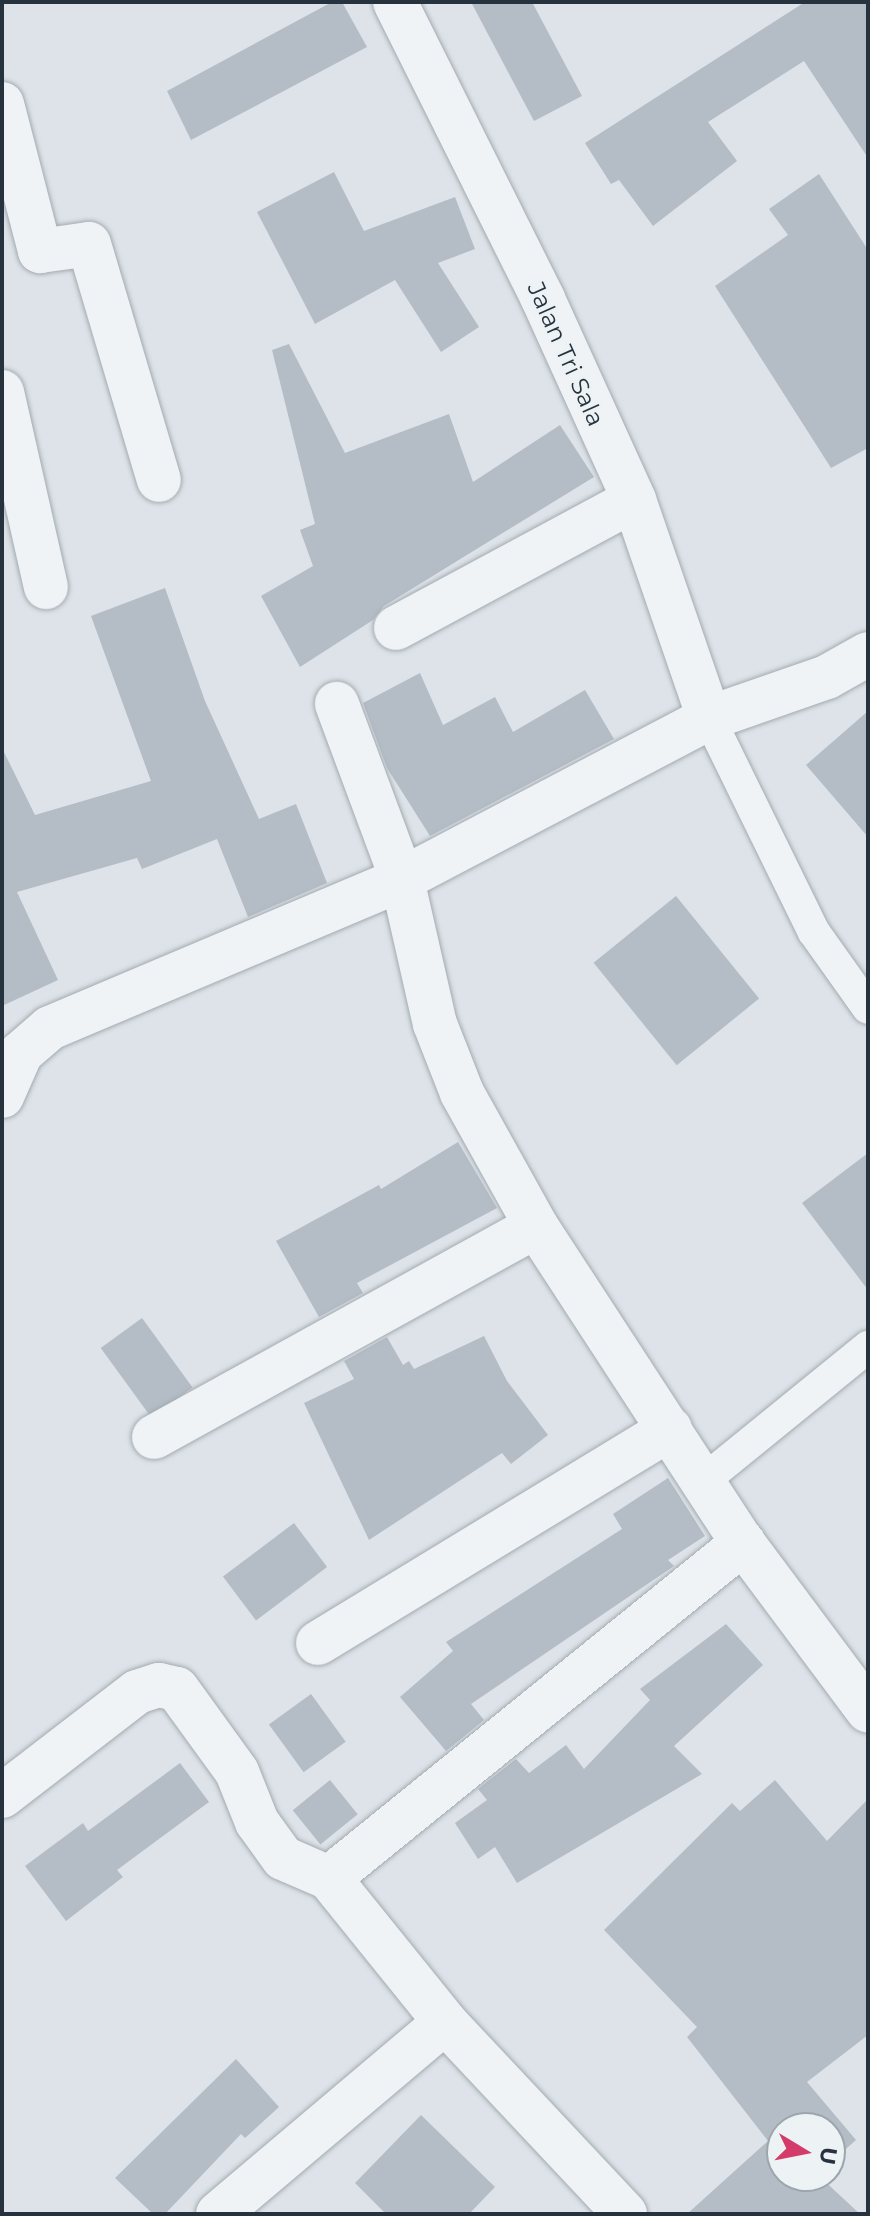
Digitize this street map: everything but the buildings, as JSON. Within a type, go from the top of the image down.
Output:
[{"type":"street","name":"Jalan Tri Sala","points":[[395,2],[543,299],[634,500],[709,718]]},
{"type":"street","points":[[2,104],[40,251],[89,244],[159,480]]},
{"type":"street","points":[[2,392],[46,587]]},
{"type":"street","points":[[396,628],[634,500]]},
{"type":"street","points":[[2,1096],[21,1053],[50,1028],[402,879],[709,718],[827,677],[868,654]]},
{"type":"street","points":[[337,704],[402,879],[435,1024],[462,1093],[536,1226],[743,1543],[868,1711]]},
{"type":"street","points":[[154,1437],[536,1226]]},
{"type":"street","points":[[318,1643],[670,1429]]},
{"type":"street","points":[[329,1878],[743,1543]]},
{"type":"street","points":[[2,1796],[137,1692],[159,1685],[177,1689],[237,1772],[257,1822],[283,1858],[329,1878],[445,2022],[625,2214]]},
{"type":"street","points":[[218,2214],[445,2022]]},
{"type":"lane","points":[[709,718],[814,932],[868,1008]]},
{"type":"lane","points":[[703,1481],[868,1347]]}]
